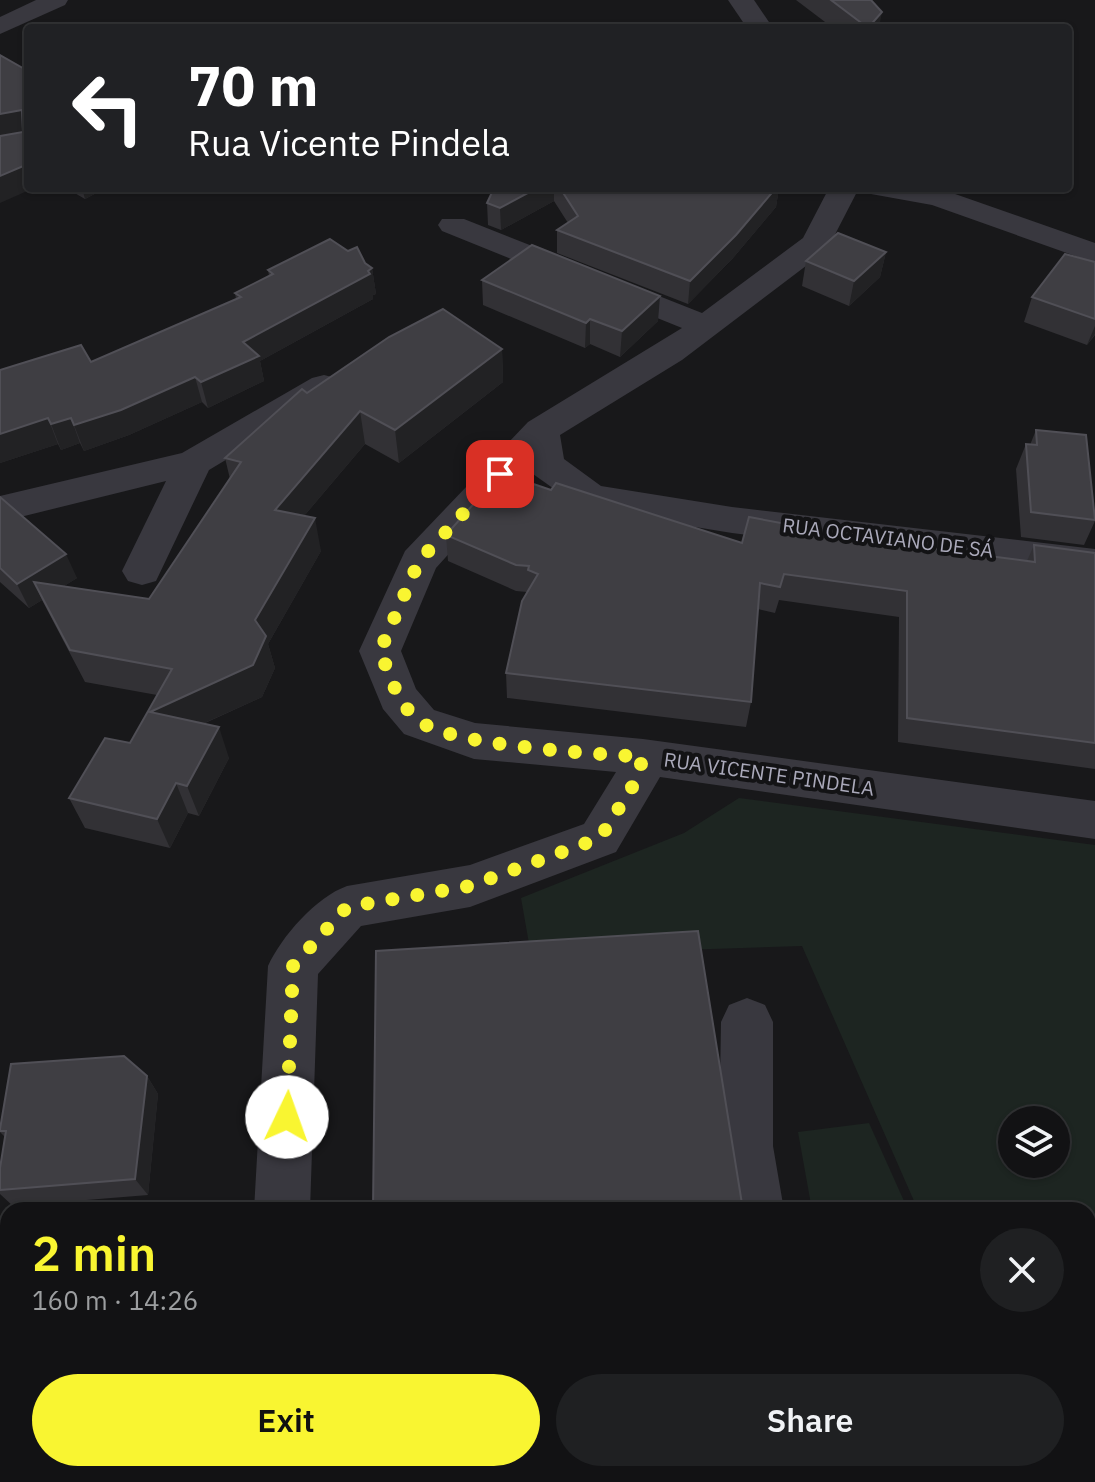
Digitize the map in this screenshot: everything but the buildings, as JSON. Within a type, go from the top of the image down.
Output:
[{"type":"street","points":[[0,26],[56,0]]},
{"type":"street","points":[[740,0],[758,24]]},
{"type":"street","points":[[541,430],[670,353],[816,243],[842,192]]},
{"type":"street","points":[[906,192],[938,197],[1095,254]]},
{"type":"street","points":[[453,225],[706,326]]},
{"type":"street","points":[[0,509],[194,462],[358,367]]},
{"type":"street","name":"RUA OCTAVIANO DE SÁ","points":[[541,430],[546,465],[591,497],[732,520],[1095,563]]},
{"type":"street","name":"RUA VICENTE PINDELA","points":[[541,430],[419,561],[380,651],[398,697],[419,722],[474,741],[643,757],[1095,820]]},
{"type":"street","points":[[142,571],[194,462]]},
{"type":"street","points":[[282,1202],[293,966],[347,907],[470,886],[600,838],[636,781],[643,757]]},
{"type":"street","points":[[747,1022],[746,1146],[755,1202]]},
{"type":"shaded area","points":[[739,798],[1095,845],[1095,1202],[914,1202],[802,946],[531,955],[521,898],[684,833]]},
{"type":"shaded area","points":[[869,1123],[904,1202],[811,1202],[798,1132]]},
{"type":"route","points":[[287,1117],[293,966],[347,907],[470,886],[600,838],[636,781],[643,757],[474,741],[419,722],[398,697],[380,651],[419,561],[500,474]]}]
